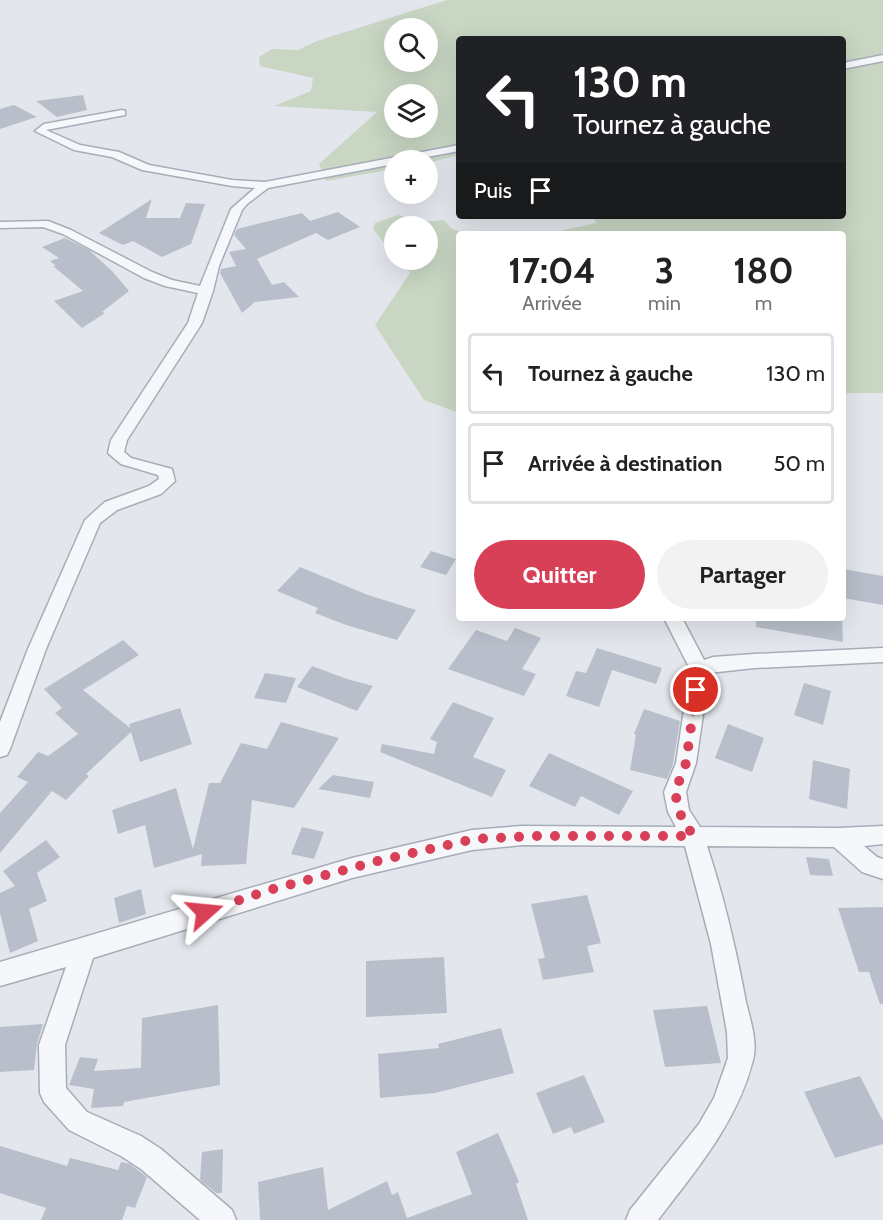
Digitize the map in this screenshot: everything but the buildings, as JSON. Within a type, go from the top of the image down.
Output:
[{"type":"street","points":[[846,65],[883,58]]},
{"type":"street","points":[[122,112],[44,127],[40,131],[78,148],[115,154],[146,168],[232,183],[265,184],[384,163]]},
{"type":"street","points":[[438,152],[456,149]]},
{"type":"street","points":[[0,748],[38,649],[93,520],[111,506],[155,490],[167,481],[166,472],[126,461],[116,453],[120,440],[195,323],[207,291],[213,266],[237,209],[265,184]]},
{"type":"street","points":[[0,225],[44,223],[67,232],[148,275],[169,283],[207,291]]},
{"type":"street","points":[[640,1220],[708,1133],[724,1105],[741,1058],[740,1032],[734,994],[693,836],[679,812],[675,792],[686,763],[700,669],[674,621]]},
{"type":"street","points":[[700,669],[713,664],[883,655]]},
{"type":"street","points":[[0,974],[83,952],[266,891],[378,861],[474,839],[537,836],[839,838],[883,835]]},
{"type":"street","points":[[839,838],[870,865],[883,869]]},
{"type":"street","points":[[83,952],[52,1045],[53,1092],[78,1121],[131,1146],[151,1159],[222,1220]]},
{"type":"green space","points":[[447,0],[883,0],[883,393],[846,393],[846,231],[560,231],[596,223],[594,219],[846,219],[846,36],[456,36],[456,156],[438,160],[438,150],[384,150],[384,171],[326,181],[319,164],[377,112],[274,106],[311,91],[313,78],[260,66],[259,57],[272,49],[298,50],[317,41],[384,20],[384,72],[438,72],[438,18],[390,18]]},
{"type":"green space","points":[[384,220],[384,243],[373,229],[375,223]]},
{"type":"green space","points":[[444,220],[458,231],[456,412],[424,400],[375,325],[410,273],[407,270],[438,270],[438,221]]},
{"type":"route","points":[[205,912],[266,891],[378,861],[474,839],[537,836],[693,836],[679,812],[675,792],[686,763],[696,690]]}]
